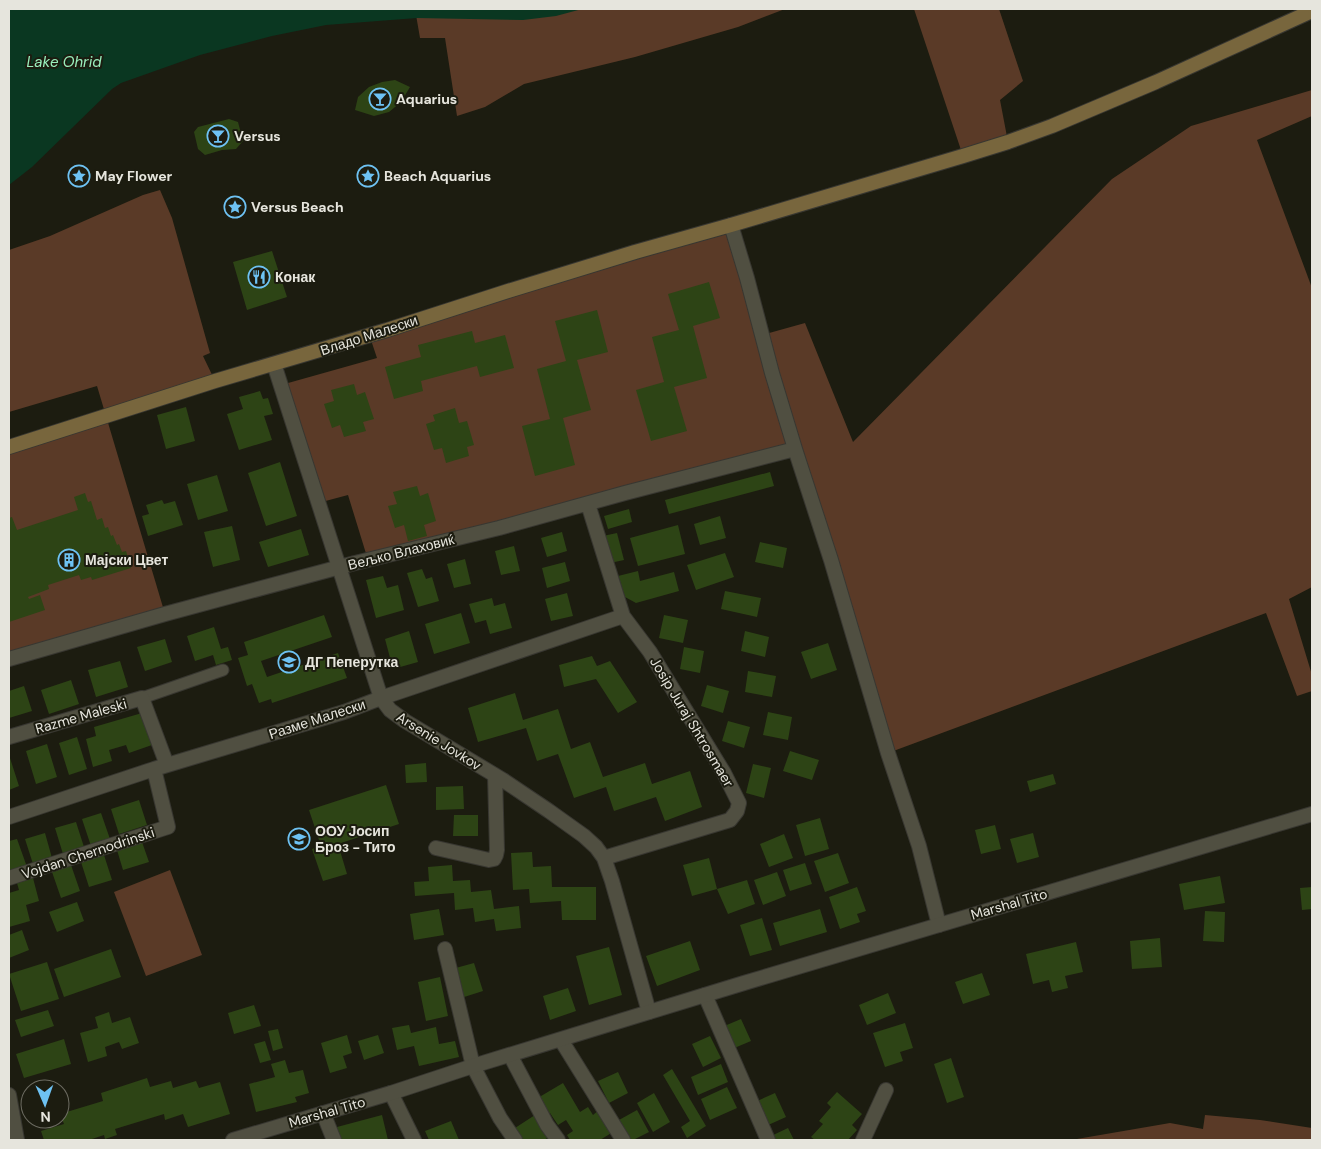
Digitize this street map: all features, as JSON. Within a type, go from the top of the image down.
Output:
[{"type":"main road","name":"Владо Малески","points":[[9,447],[215,381],[608,260],[963,156],[1052,126],[1156,82],[1312,11]]},
{"type":"street","points":[[731,225],[795,450],[831,560],[888,753],[919,846],[939,925]]},
{"type":"street","name":"Arsenie Jovkov","points":[[274,364],[381,698],[390,710],[405,721],[549,811],[596,847],[604,858],[612,881],[649,1012]]},
{"type":"street","name":"Вељко Влаховиќ","points":[[9,659],[165,614],[689,476],[795,450]]},
{"type":"street","name":"Josip Juraj Shtrosmaer","points":[[588,504],[623,616],[655,660],[724,773],[739,803],[737,811],[730,820],[604,858]]},
{"type":"street","name":"Разме Малески","points":[[9,816],[161,767],[344,712],[623,616]]},
{"type":"street","points":[[142,698],[223,670]]},
{"type":"street","name":"Razme Maleski","points":[[9,737],[142,698],[161,767]]},
{"type":"street","name":"Vojdan Chernodrinski","points":[[9,878],[168,827],[161,767]]},
{"type":"street","points":[[436,848],[489,860],[494,859],[497,850],[494,775]]},
{"type":"street","name":"Marshal Tito","points":[[233,1140],[323,1114],[649,1012],[1312,814]]},
{"type":"street","points":[[445,950],[474,1066],[500,1118],[516,1140]]},
{"type":"street","points":[[706,995],[768,1140]]},
{"type":"street","points":[[561,1040],[623,1140]]},
{"type":"street","points":[[510,1055],[547,1125],[558,1140]]},
{"type":"street","points":[[863,1140],[886,1090]]},
{"type":"street","points":[[391,1093],[414,1140]]},
{"type":"street","points":[[9,1095],[17,1140]]},
{"type":"street","points":[[323,1114],[334,1140]]},
{"type":"shaded area","points":[[415,9],[785,9],[738,27],[635,57],[524,84],[485,107],[457,116],[445,38],[420,38]]},
{"type":"shaded area","points":[[914,9],[999,9],[1023,81],[1000,100],[1008,142],[963,156]]},
{"type":"shaded area","points":[[1312,90],[1312,116],[1257,140],[1312,288],[1312,587],[1289,599],[1312,675],[1312,691],[1297,696],[1266,613],[888,753],[795,450],[368,560],[348,495],[318,503],[281,385],[377,358],[369,334],[731,225],[762,335],[805,323],[853,442],[1112,179],[1191,126]]},
{"type":"shaded area","points":[[160,190],[172,218],[210,353],[203,356],[215,381],[106,416],[97,386],[9,412],[9,250],[50,236],[143,195]]},
{"type":"shaded area","points":[[106,416],[165,614],[9,659],[9,447]]},
{"type":"shaded area","points":[[170,870],[202,955],[146,976],[114,892]]},
{"type":"shaded area","points":[[1205,1115],[1260,1120],[1312,1128],[1312,1140],[1071,1140],[1170,1123],[1203,1129]]},
{"type":"water","name":"Lake Ohrid","points":[[9,9],[582,9],[556,16],[523,20],[417,18],[326,25],[272,36],[200,55],[121,83],[112,89],[32,167],[9,185]]},
{"type":"building","name":"Aquarius","points":[[395,80],[410,87],[401,102],[389,112],[374,116],[355,110],[358,97],[369,87]]},
{"type":"building","name":"Versus","points":[[229,119],[238,122],[243,141],[236,149],[222,150],[205,155],[198,149],[194,132],[198,127]]},
{"type":"building","name":"Конак","points":[[272,251],[287,297],[247,310],[233,262]]},
{"type":"building","points":[[709,282],[720,318],[693,326],[707,378],[674,387],[687,431],[651,441],[636,390],[664,382],[652,337],[679,330],[668,294]]},
{"type":"building","points":[[597,310],[608,352],[577,360],[591,410],[563,418],[575,465],[535,476],[522,426],[550,419],[537,369],[566,361],[555,321]]},
{"type":"building","points":[[472,331],[475,343],[505,335],[514,368],[480,377],[477,366],[421,381],[423,391],[394,399],[385,367],[421,357],[418,345]]},
{"type":"building","points":[[354,384],[357,395],[365,392],[374,419],[363,422],[366,431],[344,437],[340,425],[332,428],[324,404],[334,401],[331,390]]},
{"type":"building","points":[[260,391],[263,399],[268,398],[273,414],[264,416],[272,440],[239,450],[227,414],[243,409],[239,397]]},
{"type":"building","points":[[186,407],[195,441],[166,449],[157,415]]},
{"type":"building","points":[[455,408],[459,423],[467,421],[474,445],[467,447],[469,456],[446,463],[442,448],[434,450],[426,424],[435,421],[433,415]]},
{"type":"building","points":[[280,462],[297,516],[266,526],[248,473]]},
{"type":"building","points":[[770,472],[774,486],[669,514],[665,500]]},
{"type":"building","points":[[217,475],[228,511],[198,520],[187,484]]},
{"type":"building","points":[[417,486],[420,496],[428,493],[436,521],[424,525],[427,536],[408,541],[404,525],[395,528],[388,506],[397,504],[393,492]]},
{"type":"building","name":"Мајски Цвет","points":[[85,493],[88,502],[91,501],[97,520],[102,518],[105,528],[108,527],[111,536],[113,535],[122,552],[126,551],[131,568],[92,580],[91,577],[81,580],[79,575],[48,585],[49,589],[28,597],[29,599],[40,595],[45,610],[9,622],[9,518],[12,517],[17,530],[78,510],[74,497]]},
{"type":"building","points":[[162,500],[164,504],[175,501],[183,525],[148,536],[142,516],[149,514],[146,505]]},
{"type":"building","points":[[629,509],[632,522],[608,529],[604,516]]},
{"type":"building","points":[[720,516],[726,538],[700,545],[694,524]]},
{"type":"building","points":[[678,525],[685,554],[638,566],[630,538]]},
{"type":"building","points":[[232,526],[240,560],[213,567],[204,532]]},
{"type":"building","points":[[301,529],[309,555],[268,567],[259,542]]},
{"type":"building","points":[[562,532],[567,551],[547,557],[541,538]]},
{"type":"building","points":[[617,533],[624,560],[610,563],[603,536]]},
{"type":"building","points":[[760,542],[787,548],[783,568],[755,562]]},
{"type":"building","points":[[514,546],[520,571],[501,575],[495,551]]},
{"type":"building","points":[[725,553],[734,577],[696,590],[687,565]]},
{"type":"building","points":[[465,559],[471,584],[454,588],[447,564]]},
{"type":"building","points":[[565,562],[570,581],[547,588],[542,568]]},
{"type":"building","points":[[422,569],[426,579],[432,577],[439,601],[418,607],[407,573]]},
{"type":"building","points":[[638,571],[640,581],[674,572],[679,591],[636,603],[625,597],[618,576]]},
{"type":"building","points":[[383,576],[387,588],[398,585],[404,610],[376,618],[366,580]]},
{"type":"building","points":[[725,591],[761,598],[757,617],[721,609]]},
{"type":"building","points":[[567,593],[573,616],[551,621],[545,599]]},
{"type":"building","points":[[492,598],[494,606],[505,603],[512,628],[490,634],[486,620],[475,623],[469,604]]},
{"type":"building","points":[[461,613],[470,643],[434,654],[425,624]]},
{"type":"building","points":[[324,615],[332,637],[261,661],[267,677],[338,653],[347,678],[272,703],[271,699],[259,703],[252,684],[247,686],[238,658],[248,655],[244,642]]},
{"type":"building","points":[[664,615],[688,620],[683,643],[659,638]]},
{"type":"building","points":[[214,627],[221,649],[228,647],[232,660],[216,665],[213,655],[195,661],[187,636]]},
{"type":"building","points":[[409,631],[418,662],[393,669],[385,639]]},
{"type":"building","points":[[745,631],[769,637],[765,657],[741,651]]},
{"type":"building","points":[[165,639],[172,662],[145,671],[137,647]]},
{"type":"building","points":[[828,643],[837,670],[811,679],[801,652]]},
{"type":"building","points":[[684,647],[704,651],[700,673],[680,669]]},
{"type":"building","points":[[592,656],[597,666],[610,661],[637,702],[618,713],[596,679],[564,687],[559,665]]},
{"type":"building","points":[[120,661],[128,687],[96,697],[88,670]]},
{"type":"building","points":[[748,671],[776,676],[772,697],[745,692]]},
{"type":"building","points":[[71,680],[79,704],[49,714],[41,690]]},
{"type":"building","points":[[707,685],[729,691],[723,713],[701,706]]},
{"type":"building","points":[[24,686],[32,711],[9,718],[9,691]]},
{"type":"building","points":[[515,693],[523,720],[558,709],[571,749],[590,742],[603,777],[645,763],[652,784],[690,771],[702,807],[665,821],[656,797],[614,811],[606,787],[574,798],[558,754],[537,761],[526,728],[478,742],[468,708]]},
{"type":"building","points":[[768,712],[792,717],[788,740],[763,735]]},
{"type":"building","points":[[142,713],[152,745],[129,753],[126,745],[109,750],[112,761],[93,767],[86,739],[96,736],[94,727]]},
{"type":"building","points":[[728,721],[750,727],[744,748],[722,741]]},
{"type":"building","points":[[77,737],[87,769],[69,775],[59,743]]},
{"type":"building","points":[[47,744],[57,777],[36,784],[26,751]]},
{"type":"building","points":[[790,751],[819,760],[812,780],[783,771]]},
{"type":"building","points":[[9,755],[19,786],[9,790]]},
{"type":"building","points":[[426,763],[427,782],[406,783],[405,765]]},
{"type":"building","points":[[753,764],[771,768],[764,798],[746,793]]},
{"type":"building","points":[[1053,774],[1056,784],[1030,792],[1027,781]]},
{"type":"building","points":[[386,785],[399,824],[338,844],[347,874],[323,881],[312,849],[321,846],[309,810]]},
{"type":"building","points":[[463,786],[464,809],[436,810],[436,787]]},
{"type":"building","points":[[139,800],[147,825],[119,834],[111,809]]},
{"type":"building","points":[[101,813],[110,839],[91,846],[82,819]]},
{"type":"building","points":[[454,815],[478,815],[478,836],[453,836]]},
{"type":"building","points":[[820,818],[829,849],[805,856],[796,825]]},
{"type":"building","points":[[76,822],[84,847],[63,854],[55,828]]},
{"type":"building","points":[[995,825],[1001,849],[981,854],[975,830]]},
{"type":"building","points":[[45,833],[52,858],[33,864],[25,839]]},
{"type":"building","points":[[1033,833],[1039,857],[1017,863],[1010,839]]},
{"type":"building","points":[[784,834],[793,858],[769,867],[760,844]]},
{"type":"building","points":[[17,839],[27,867],[9,873],[9,841]]},
{"type":"building","points":[[142,842],[149,862],[123,870],[117,850]]},
{"type":"building","points":[[532,852],[533,867],[551,866],[552,887],[596,887],[596,920],[562,920],[561,901],[530,903],[529,889],[513,890],[511,853]]},
{"type":"building","points":[[838,853],[849,883],[825,892],[814,861]]},
{"type":"building","points":[[104,855],[112,880],[89,887],[81,862]]},
{"type":"building","points":[[709,858],[717,889],[692,896],[683,865]]},
{"type":"building","points":[[805,863],[812,884],[790,891],[783,870]]},
{"type":"building","points":[[71,865],[80,891],[61,898],[52,872]]},
{"type":"building","points":[[452,865],[453,881],[470,880],[471,892],[491,890],[494,909],[519,906],[521,928],[496,931],[494,919],[475,922],[473,908],[455,910],[454,893],[415,896],[414,882],[429,881],[428,867]]},
{"type":"building","points":[[777,872],[786,896],[763,905],[754,880]]},
{"type":"building","points":[[1220,876],[1225,903],[1184,910],[1179,884]]},
{"type":"building","points":[[33,878],[39,901],[26,905],[30,921],[9,927],[9,893],[19,890],[17,883]]},
{"type":"building","points":[[747,880],[755,904],[728,914],[717,889]]},
{"type":"building","points":[[857,887],[866,911],[857,914],[860,922],[840,929],[829,897]]},
{"type":"building","points":[[1312,887],[1312,909],[1302,910],[1300,888]]},
{"type":"building","points":[[77,902],[84,921],[57,932],[49,912]]},
{"type":"building","points":[[439,909],[444,935],[414,940],[410,914]]},
{"type":"building","points":[[820,909],[827,932],[780,946],[773,923]]},
{"type":"building","points":[[1205,911],[1225,912],[1224,942],[1203,941]]},
{"type":"building","points":[[762,918],[772,950],[750,956],[740,925]]},
{"type":"building","points":[[22,930],[29,950],[9,958],[9,935]]},
{"type":"building","points":[[1160,938],[1162,967],[1132,969],[1130,941]]},
{"type":"building","points":[[690,941],[700,970],[657,986],[646,956]]},
{"type":"building","points":[[1076,942],[1083,972],[1065,976],[1068,988],[1052,992],[1049,980],[1033,984],[1026,954]]},
{"type":"building","points":[[609,947],[622,995],[589,1005],[576,956]]},
{"type":"building","points":[[111,949],[121,977],[64,997],[54,969]]},
{"type":"building","points":[[47,962],[59,999],[21,1011],[9,974]]},
{"type":"building","points":[[474,963],[483,991],[461,998],[452,969]]},
{"type":"building","points":[[982,973],[990,995],[963,1004],[955,982]]},
{"type":"building","points":[[440,977],[448,1016],[426,1021],[418,982]]},
{"type":"building","points":[[568,988],[576,1011],[550,1020],[543,996]]},
{"type":"building","points":[[888,993],[896,1013],[867,1025],[859,1005]]},
{"type":"building","points":[[254,1005],[261,1026],[234,1034],[228,1013]]},
{"type":"building","points":[[48,1010],[54,1026],[21,1037],[15,1020]]},
{"type":"building","points":[[109,1012],[112,1023],[130,1017],[139,1043],[122,1049],[119,1042],[105,1047],[107,1056],[88,1062],[80,1033],[98,1028],[95,1017]]},
{"type":"building","points":[[741,1019],[751,1041],[732,1049],[722,1027]]},
{"type":"building","points":[[905,1023],[913,1048],[900,1052],[903,1061],[885,1067],[873,1033]]},
{"type":"building","points":[[409,1025],[411,1033],[436,1027],[439,1044],[455,1041],[459,1057],[419,1066],[414,1046],[397,1050],[392,1028]]},
{"type":"building","points":[[278,1029],[283,1048],[273,1051],[268,1031]]},
{"type":"building","points":[[347,1035],[352,1053],[343,1056],[347,1068],[330,1073],[321,1043]]},
{"type":"building","points":[[378,1035],[384,1053],[364,1060],[358,1041]]},
{"type":"building","points":[[710,1036],[721,1058],[703,1067],[692,1044]]},
{"type":"building","points":[[64,1039],[71,1064],[24,1078],[16,1054]]},
{"type":"building","points":[[265,1041],[271,1060],[260,1063],[254,1044]]},
{"type":"building","points":[[951,1058],[964,1097],[947,1103],[934,1064]]},
{"type":"building","points":[[285,1060],[289,1073],[303,1070],[309,1093],[295,1097],[297,1102],[256,1112],[249,1084],[275,1077],[271,1064]]},
{"type":"building","points":[[721,1064],[728,1082],[698,1095],[691,1077]]},
{"type":"building","points":[[672,1069],[706,1126],[687,1138],[681,1127],[690,1121],[663,1075]]},
{"type":"building","points":[[618,1072],[628,1093],[609,1103],[598,1081]]},
{"type":"building","points":[[147,1078],[150,1087],[171,1081],[173,1088],[196,1081],[199,1088],[220,1082],[230,1114],[188,1127],[183,1114],[165,1120],[164,1114],[115,1129],[117,1135],[105,1139],[104,1135],[89,1140],[44,1140],[41,1131],[48,1129],[70,1129],[70,1111],[103,1101],[101,1093]]},
{"type":"building","points":[[563,1083],[580,1112],[588,1107],[593,1115],[599,1110],[613,1132],[600,1140],[570,1140],[567,1135],[573,1131],[566,1120],[558,1125],[550,1113],[545,1115],[536,1099]]},
{"type":"building","points":[[727,1087],[737,1108],[710,1120],[701,1099]]},
{"type":"building","points":[[837,1092],[862,1114],[852,1125],[857,1130],[848,1140],[815,1140],[811,1137],[823,1124],[819,1121],[831,1107],[827,1103]]},
{"type":"building","points":[[654,1093],[670,1122],[653,1132],[637,1103]]},
{"type":"building","points":[[775,1093],[786,1117],[766,1126],[755,1102]]},
{"type":"building","points":[[637,1110],[649,1132],[630,1140],[619,1120]]},
{"type":"building","points":[[382,1115],[388,1140],[340,1140],[337,1127]]},
{"type":"building","points":[[535,1115],[549,1137],[544,1140],[522,1140],[515,1128]]},
{"type":"building","points":[[451,1121],[459,1140],[429,1140],[425,1131]]},
{"type":"building","points":[[788,1128],[794,1140],[770,1140],[769,1137]]},
{"type":"place","name":"Aquarius","points":[[380,99]]},
{"type":"place","name":"Versus","points":[[218,136]]},
{"type":"place","name":"May Flower","points":[[79,176]]},
{"type":"place","name":"Beach Aquarius","points":[[368,176]]},
{"type":"place","name":"Versus Beach","points":[[235,207]]},
{"type":"place","name":"Конак","points":[[259,277]]},
{"type":"place","name":"Мајски Цвет","points":[[69,560]]},
{"type":"place","name":"ДГ Пеперутка","points":[[289,662]]},
{"type":"place","name":"ООУ Јосип Броз - Тито","points":[[299,839]]}]
